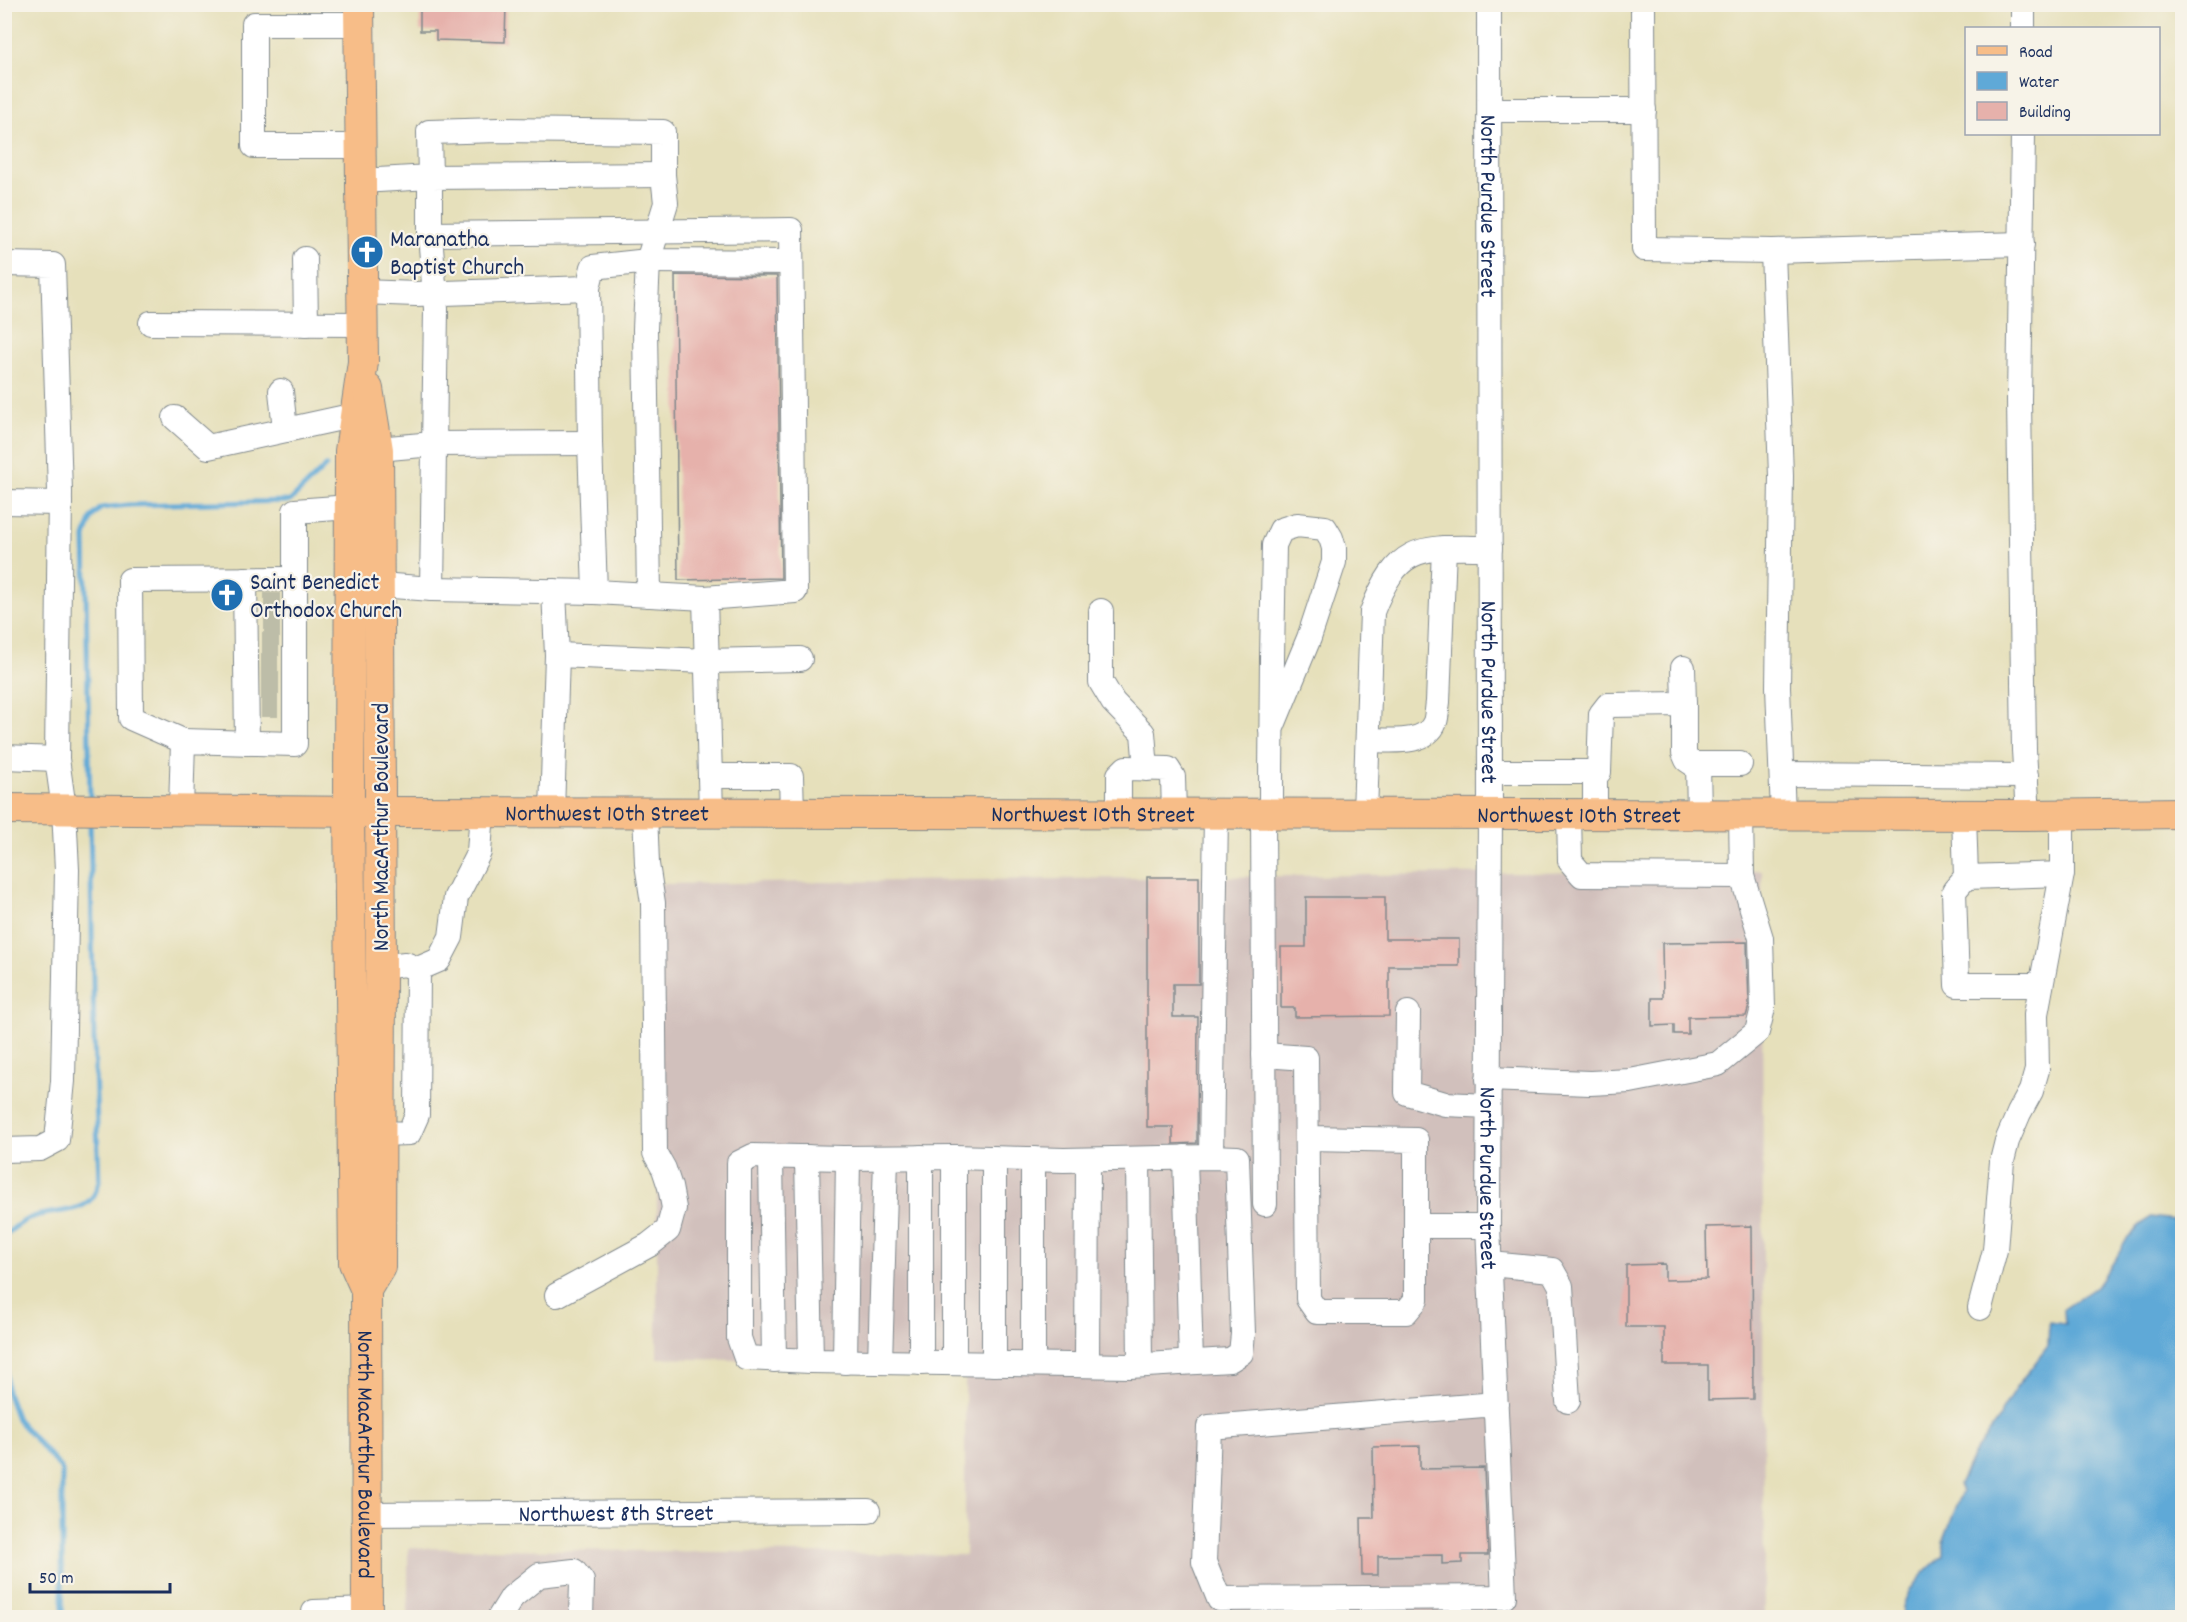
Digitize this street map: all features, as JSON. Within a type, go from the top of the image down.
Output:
[{"type":"main road","name":"North MacArthur Boulevard","points":[[360,14],[363,362],[378,449],[380,585],[380,1267],[366,1290]]},
{"type":"main road","name":"North MacArthur Boulevard","points":[[363,362],[350,451],[349,812],[354,1263],[366,1290],[367,1614]]},
{"type":"main road","name":"Northwest 10th Street","points":[[4,809],[645,813],[1964,815],[2182,813]]},
{"type":"street","name":"North Purdue Street","points":[[1219,1608],[1504,1597],[1488,1227],[1490,4]]},
{"type":"street","points":[[1643,4],[1644,249],[1773,251],[2022,244]]},
{"type":"street","points":[[2023,4],[2023,27]]},
{"type":"street","points":[[360,14],[254,24],[254,146],[361,146]]},
{"type":"street","points":[[1490,110],[1644,110]]},
{"type":"street","points":[[432,589],[435,292],[430,234],[429,132],[499,130],[663,132],[663,175],[666,203],[648,261],[645,329],[649,595]]},
{"type":"street","points":[[2023,135],[2019,400],[2028,815]]},
{"type":"street","points":[[361,181],[430,177],[663,175]]},
{"type":"street","points":[[380,585],[432,589],[596,592],[705,598],[795,591],[791,230],[430,234]]},
{"type":"street","points":[[1773,251],[1781,476],[1778,698],[1783,814]]},
{"type":"street","points":[[305,259],[306,324]]},
{"type":"street","points":[[596,592],[590,443],[588,288],[593,267],[648,261],[791,262]]},
{"type":"street","points":[[4,264],[53,265],[60,503],[57,759],[64,809],[67,870],[63,1081],[57,1140],[40,1149],[4,1150]]},
{"type":"street","points":[[362,292],[588,288]]},
{"type":"street","points":[[151,323],[362,324]]},
{"type":"street","points":[[281,391],[285,430]]},
{"type":"street","points":[[175,418],[208,447],[355,415]]},
{"type":"street","points":[[378,449],[433,444],[590,443]]},
{"type":"street","points":[[4,502],[60,503]]},
{"type":"street","points":[[247,743],[270,655],[295,579],[295,511],[350,507]]},
{"type":"street","points":[[1265,1204],[1267,813],[1271,730],[1274,545],[1281,530],[1297,525],[1325,528],[1332,538],[1334,562],[1305,648],[1271,730]]},
{"type":"street","points":[[1368,740],[1418,738],[1430,729],[1435,721],[1444,548]]},
{"type":"street","points":[[1365,813],[1372,612],[1379,595],[1393,569],[1415,553],[1444,548],[1490,548]]},
{"type":"street","points":[[245,579],[270,655],[295,744],[183,741],[131,718],[130,580],[245,579],[295,579]]},
{"type":"street","points":[[552,812],[557,655],[554,591]]},
{"type":"street","points":[[705,598],[711,813]]},
{"type":"street","points":[[1101,611],[1101,682],[1113,702],[1143,733],[1146,769]]},
{"type":"street","points":[[557,655],[707,660],[800,659]]},
{"type":"street","points":[[1683,668],[1684,753],[1687,760],[1693,764],[1740,764]]},
{"type":"street","points":[[1490,772],[1595,773],[1601,769],[1601,714],[1608,705],[1684,704]]},
{"type":"street","points":[[181,810],[183,741]]},
{"type":"street","points":[[4,757],[57,759]]},
{"type":"street","points":[[1698,764],[1699,814]]},
{"type":"street","points":[[1119,813],[1119,775],[1126,768],[1168,769],[1173,777],[1174,813]]},
{"type":"street","points":[[1595,773],[1570,861],[1582,875],[1743,876]]},
{"type":"street","points":[[1782,774],[2026,776]]},
{"type":"street","points":[[710,776],[791,776],[792,813]]},
{"type":"street","points":[[381,967],[405,964],[418,969],[439,960],[451,937],[456,897],[479,852],[482,812]]},
{"type":"street","points":[[557,1295],[649,1245],[668,1230],[674,1208],[664,1168],[655,1152],[653,903],[647,864],[645,813]]},
{"type":"street","points":[[1211,1156],[1216,813]]},
{"type":"street","points":[[1488,1079],[1590,1083],[1629,1081],[1718,1064],[1757,1032],[1763,1008],[1761,938],[1743,876],[1741,814]]},
{"type":"street","points":[[1964,815],[1966,877],[1954,891],[1957,985],[2041,986]]},
{"type":"street","points":[[1980,1308],[1995,1250],[2002,1161],[2007,1141],[2031,1090],[2037,1070],[2036,1014],[2062,874],[2062,815]]},
{"type":"street","points":[[1966,877],[2062,874]]},
{"type":"street","points":[[380,1134],[409,1133],[417,1115],[418,969]]},
{"type":"street","points":[[1408,1013],[1407,1093],[1445,1104],[1488,1106]]},
{"type":"street","points":[[1264,1055],[1306,1058],[1308,1299],[1317,1312],[1406,1312],[1416,1300],[1416,1140],[1307,1138]]},
{"type":"street","points":[[753,1156],[1088,1160],[1211,1156],[1237,1158],[1244,1334],[1241,1353],[1230,1360],[1140,1365],[1087,1365],[845,1362],[746,1358],[739,1338],[739,1163],[753,1156]]},
{"type":"street","points":[[771,1156],[774,1360]]},
{"type":"street","points":[[807,1157],[811,1361]]},
{"type":"street","points":[[921,1157],[921,1363]]},
{"type":"street","points":[[954,1157],[954,1363]]},
{"type":"street","points":[[1185,1157],[1191,1362]]},
{"type":"street","points":[[845,1362],[848,1158]]},
{"type":"street","points":[[880,1362],[886,1158]]},
{"type":"street","points":[[994,1158],[994,1364]]},
{"type":"street","points":[[1033,1364],[1034,1159]]},
{"type":"street","points":[[1138,1159],[1140,1365]]},
{"type":"street","points":[[1087,1365],[1088,1160]]},
{"type":"street","points":[[1416,1227],[1488,1227]]},
{"type":"street","points":[[1490,1264],[1552,1270],[1561,1286],[1568,1401]]},
{"type":"street","points":[[1219,1608],[1204,1562],[1209,1427],[1496,1404]]},
{"type":"street","name":"Northwest 8th Street","points":[[366,1514],[868,1511]]},
{"type":"street","points":[[499,1617],[512,1597],[539,1575],[574,1571],[582,1581],[581,1617]]},
{"type":"street","points":[[314,1617],[314,1612],[367,1614]]},
{"type":"shaded area","points":[[1762,870],[1764,1617],[408,1618],[408,1548],[965,1555],[965,1366],[657,1358],[657,884]]},
{"type":"water","points":[[2150,1217],[2182,1221],[2182,1617],[1903,1617],[1905,1600],[1910,1591],[1922,1575],[1943,1556],[1943,1542],[1962,1492],[1959,1484],[1973,1455],[2000,1417],[2016,1388],[2048,1346],[2049,1322],[2065,1324],[2064,1309],[2096,1287],[2128,1237]]},
{"type":"building","points":[[420,4],[506,4],[505,42],[436,40],[436,31],[420,31]]},
{"type":"building","points":[[675,275],[777,276],[781,578],[678,580]]},
{"type":"building","points":[[1147,877],[1199,877],[1199,984],[1173,984],[1173,1017],[1198,1017],[1197,1143],[1173,1144],[1173,1127],[1147,1127]]},
{"type":"building","points":[[1306,897],[1385,897],[1385,939],[1459,939],[1459,966],[1389,966],[1389,1016],[1295,1017],[1295,1008],[1281,1008],[1281,947],[1306,947]]},
{"type":"building","points":[[1747,942],[1749,1006],[1746,1016],[1688,1017],[1688,1034],[1674,1034],[1674,1025],[1652,1026],[1652,998],[1663,998],[1662,943]]},
{"type":"building","points":[[1752,1226],[1753,1399],[1708,1400],[1708,1365],[1664,1365],[1664,1327],[1626,1327],[1626,1265],[1665,1264],[1665,1280],[1707,1279],[1706,1227]]},
{"type":"building","points":[[1420,1446],[1420,1469],[1484,1468],[1488,1555],[1462,1555],[1462,1563],[1442,1564],[1442,1555],[1378,1556],[1378,1575],[1362,1575],[1361,1518],[1374,1518],[1373,1447]]},
{"type":"waterway","points":[[90,801],[85,537],[92,517],[101,508],[128,505],[290,501],[326,466]]},
{"type":"waterway","points":[[4,1246],[6,1235],[26,1220],[84,1205],[96,1192],[99,1181],[90,819]]},
{"type":"waterway","points":[[4,1287],[7,1392],[17,1419],[62,1472],[64,1618]]},
{"type":"tunnel","points":[[264,605],[280,605]]},
{"type":"tunnel","points":[[264,626],[280,626]]},
{"type":"tunnel","points":[[262,644],[279,644]]},
{"type":"tunnel","points":[[261,665],[278,665]]},
{"type":"tunnel","points":[[261,683],[279,683]]},
{"type":"tunnel","points":[[261,705],[278,705]]},
{"type":"place","name":"Maranatha Baptist Church","points":[[367,252]]},
{"type":"place","name":"Saint Benedict Orthodox Church","points":[[227,595]]}]
